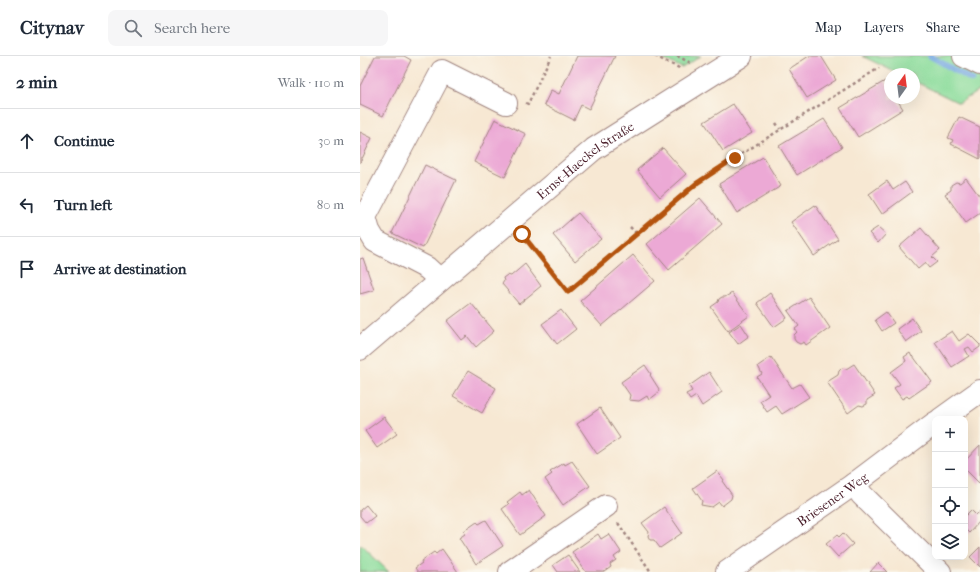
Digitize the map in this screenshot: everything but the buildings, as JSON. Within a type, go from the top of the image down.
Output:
[{"type":"street","name":"Ernst-Haeckel-Straße","points":[[360,349],[594,149],[741,56]]},
{"type":"street","points":[[964,56],[980,64]]},
{"type":"street","points":[[440,280],[427,268],[376,241],[369,231],[365,218],[442,71],[506,103]]},
{"type":"street","points":[[945,416],[980,391]]},
{"type":"street","name":"Briesener Weg","points":[[727,572],[854,484],[932,425]]},
{"type":"street","points":[[854,484],[862,495],[940,572]]},
{"type":"street","points":[[510,572],[606,506]]},
{"type":"path","points":[[506,103],[514,96],[528,104],[551,56]]},
{"type":"path","points":[[655,56],[680,68]]},
{"type":"path","points":[[677,56],[694,64]]},
{"type":"path","points":[[522,234],[568,292],[697,183],[879,68]]},
{"type":"path","points":[[776,123],[780,130]]},
{"type":"path","points":[[630,227],[637,234]]},
{"type":"path","points":[[606,506],[651,572]]},
{"type":"green space","points":[[657,56],[701,56],[682,68]]},
{"type":"green space","points":[[862,56],[953,56],[980,70],[980,90],[959,103],[920,84],[920,68],[887,68]]},
{"type":"green space","points":[[361,545],[389,572],[360,572]]},
{"type":"waterway","points":[[930,56],[972,80]]},
{"type":"route","points":[[522,234],[568,292],[697,183],[735,158]]}]
